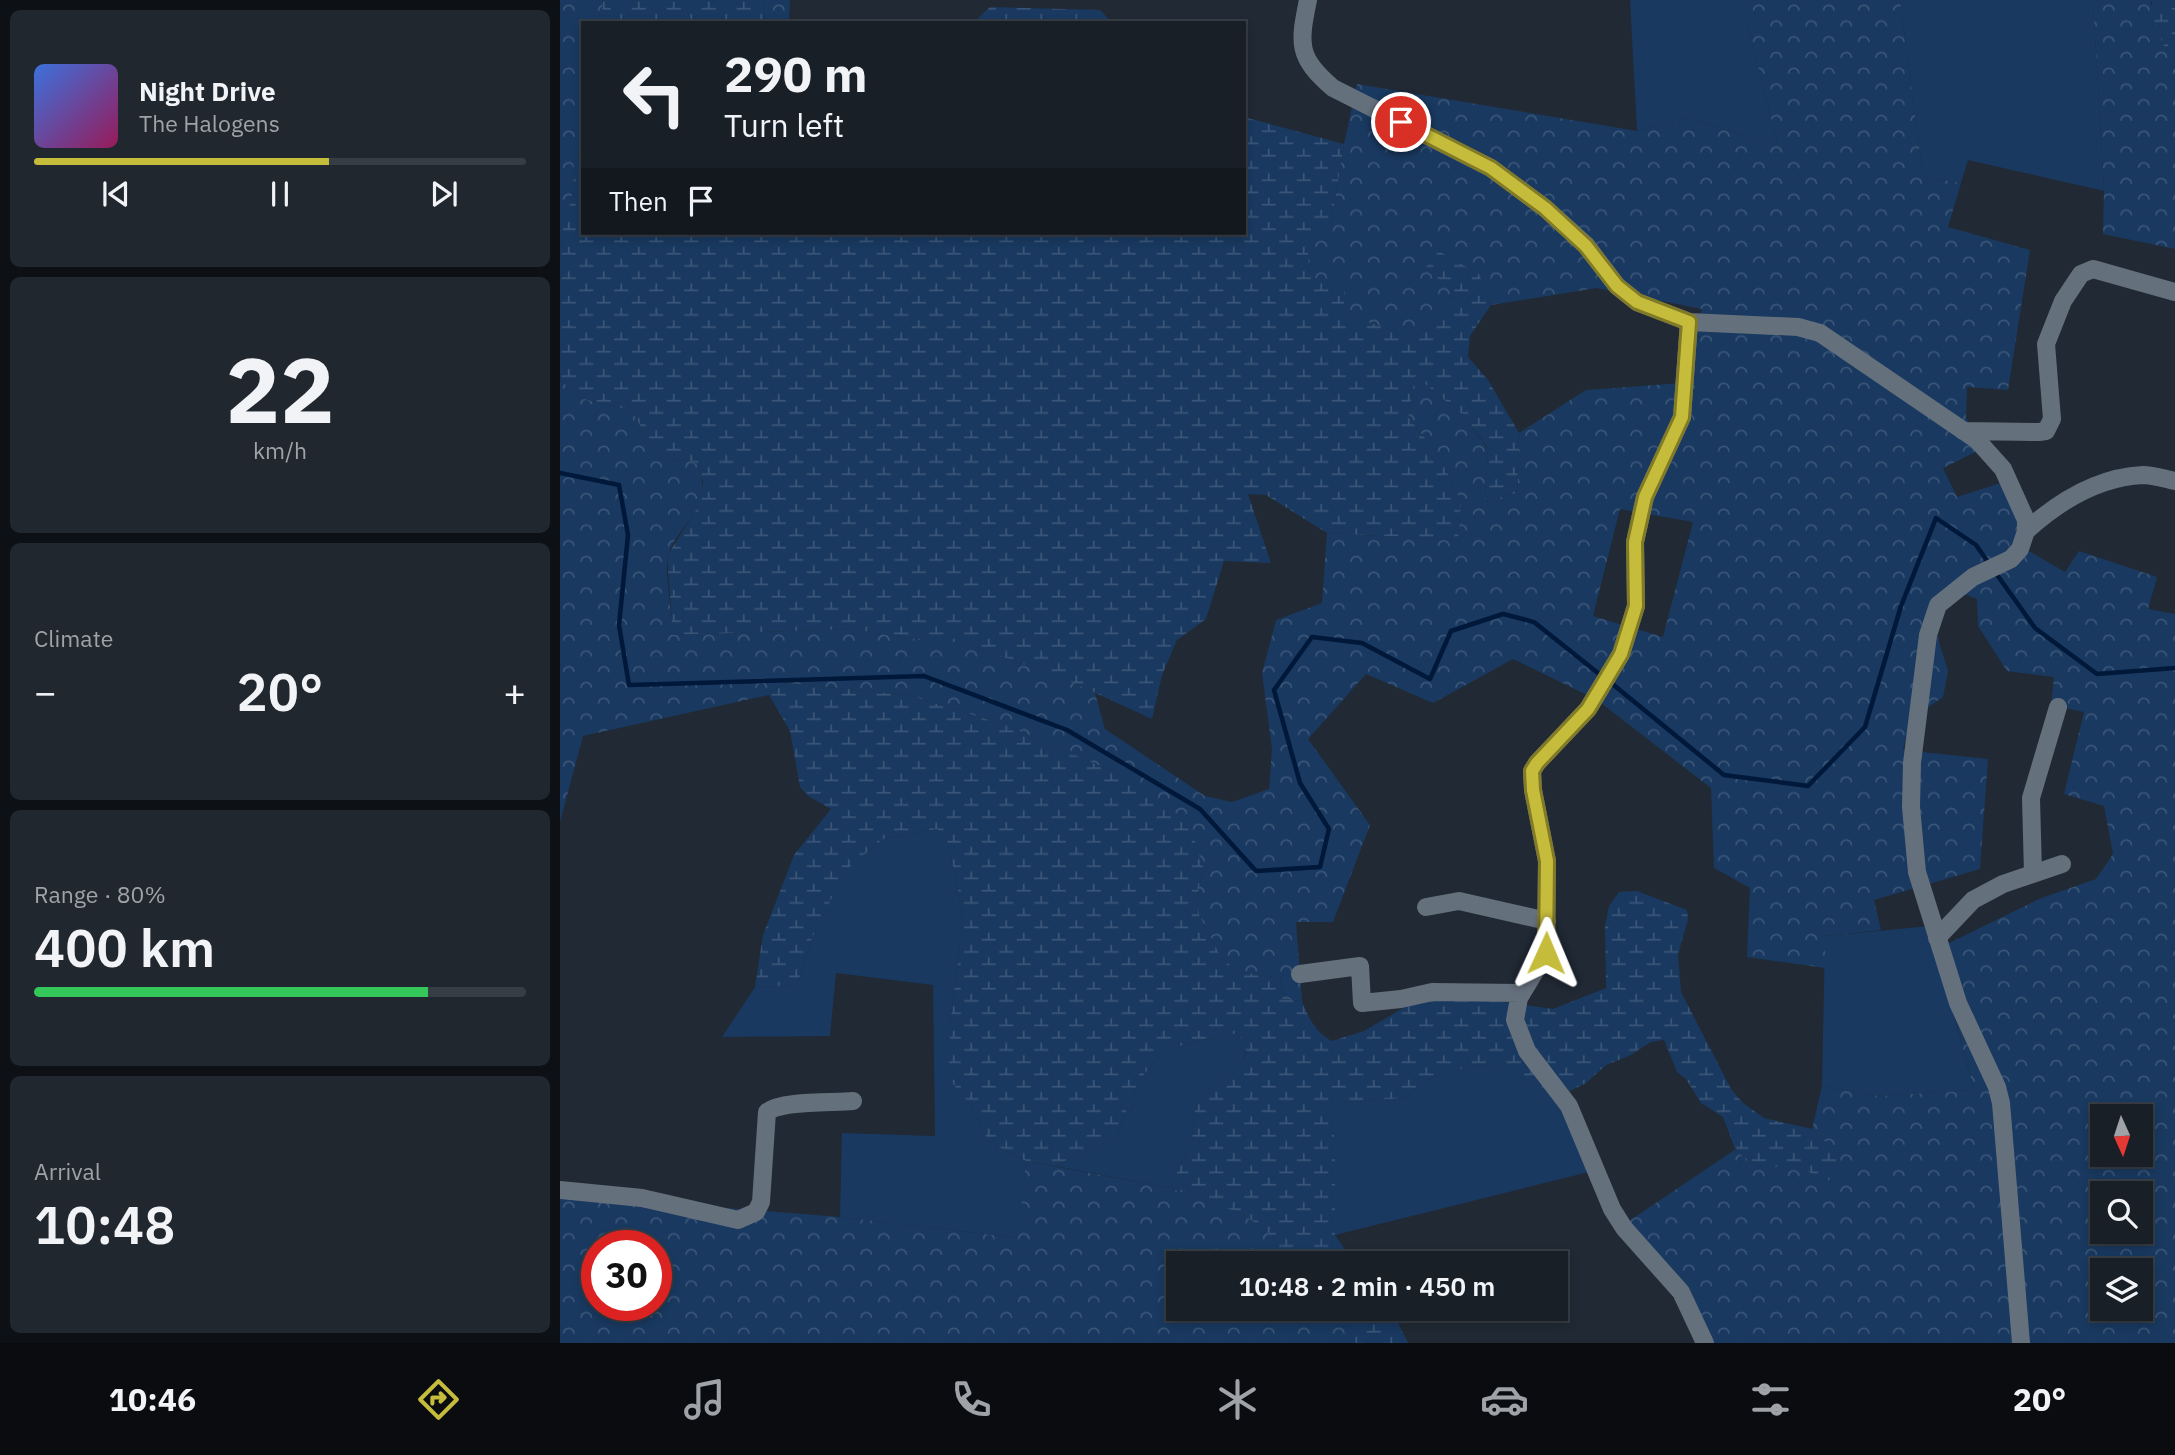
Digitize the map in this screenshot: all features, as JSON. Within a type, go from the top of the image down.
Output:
[{"type":"street","points":[[1308,0],[1301,37],[1306,58],[1318,75],[1333,88],[1491,168],[1545,208],[1586,246],[1617,286],[1637,302],[1689,322],[1798,327],[1820,333],[1977,440],[2003,469],[2022,508],[2026,531],[2020,549],[2011,559],[1973,577],[1938,605],[1928,635],[1912,763],[1911,807],[1917,872],[1937,938],[1958,1003],[1997,1087],[2001,1103],[2021,1343]]},
{"type":"street","points":[[1963,431],[2039,432],[2046,431],[2050,426],[2052,419],[2046,344],[2063,301],[2081,274],[2093,269],[2175,292]]},
{"type":"street","points":[[1689,322],[1682,417],[1645,497],[1635,542],[1636,606],[1621,654],[1588,709],[1532,771],[1533,790],[1547,861],[1546,953],[1521,993],[1515,1020],[1521,1041],[1569,1106],[1612,1209],[1624,1228],[1681,1292],[1705,1343]]},
{"type":"street","points":[[2026,531],[2049,509],[2100,484],[2118,478],[2146,475],[2175,481]]},
{"type":"street","points":[[2033,873],[2031,798],[2058,707]]},
{"type":"street","points":[[1937,938],[1973,900],[2003,884],[2062,864]]},
{"type":"street","points":[[1426,907],[1458,901],[1547,921]]},
{"type":"street","points":[[1300,974],[1360,965],[1362,1003],[1401,999],[1432,992],[1521,993]]},
{"type":"street","points":[[560,1189],[642,1198],[738,1220],[756,1212],[761,1202],[767,1112],[787,1106],[853,1101]]},
{"type":"green space","points":[[560,0],[603,0],[601,21],[581,21],[581,145],[574,161],[573,191],[560,244]]},
{"type":"green space","points":[[603,0],[763,0],[765,21],[601,21]]},
{"type":"green space","points":[[763,0],[790,0],[789,21],[765,21]]},
{"type":"green space","points":[[1630,0],[1741,0],[1778,145],[1686,118],[1637,131]]},
{"type":"green space","points":[[1741,0],[1900,0],[1923,177],[1961,183],[1948,227],[2030,250],[2008,390],[1967,387],[1966,418],[1986,447],[1943,468],[1957,497],[2010,480],[2025,509],[2017,544],[2065,572],[2079,551],[2157,577],[2148,609],[2175,614],[2175,1343],[1695,1343],[1687,1316],[1626,1223],[1736,1149],[1759,1164],[1806,1171],[1827,1181],[1840,1156],[1812,1129],[1822,1086],[1879,1096],[1974,1090],[1937,949],[2039,899],[2096,879],[2113,854],[2104,806],[2064,794],[2084,712],[2051,705],[2054,677],[2007,671],[1978,626],[1977,599],[1949,588],[1930,613],[1948,671],[1943,697],[1910,720],[1903,750],[1988,759],[1980,869],[1874,900],[1881,930],[1825,936],[1825,968],[1747,957],[1750,888],[1714,868],[1711,788],[1597,700],[1513,659],[1433,703],[1366,674],[1308,739],[1370,825],[1333,922],[1296,922],[1302,1001],[1282,999],[1280,978],[1240,972],[1222,959],[1199,915],[1197,898],[1203,867],[1128,778],[1005,725],[908,695],[786,683],[769,695],[583,736],[560,822],[560,380],[581,398],[632,411],[648,440],[664,459],[689,460],[700,466],[702,482],[698,505],[674,542],[667,560],[674,635],[851,629],[933,642],[962,642],[1067,680],[1095,693],[1105,729],[1205,796],[1232,802],[1269,789],[1272,749],[1262,673],[1276,620],[1322,603],[1327,533],[1458,540],[1461,502],[1440,457],[1408,417],[1415,376],[1462,414],[1488,449],[1485,501],[1517,493],[1519,433],[1586,390],[1683,383],[1702,309],[1597,288],[1491,305],[1478,274],[1454,289],[1450,307],[1441,320],[1411,337],[1344,314],[1308,276],[1308,243],[1331,224],[1357,84],[1637,131],[1686,118],[1778,145]],"holes":[[[1620,509],[1693,522],[1663,637],[1593,616]]]},
{"type":"green space","points":[[1900,0],[2093,0],[2104,191],[1968,160],[1961,183],[1923,177]]},
{"type":"green space","points":[[2093,0],[2152,0],[2164,46],[2175,51],[2175,249],[2103,234],[2104,191]]},
{"type":"green space","points":[[2152,0],[2175,0],[2175,51],[2164,46],[2152,17]]},
{"type":"green space","points":[[990,7],[1100,10],[1111,21],[975,21]]},
{"type":"green space","points":[[1246,118],[1344,144],[1331,224],[1308,244],[1309,276],[1344,287],[1344,314],[1412,337],[1440,320],[1452,299],[1453,289],[1425,269],[1437,250],[1479,274],[1491,305],[1470,336],[1468,357],[1488,380],[1519,433],[1517,493],[1485,501],[1488,448],[1462,414],[1415,376],[1408,417],[1440,457],[1461,502],[1458,540],[1327,533],[1266,495],[1248,494],[1271,563],[1224,561],[1206,619],[1177,640],[1162,675],[1152,719],[1067,680],[962,642],[933,642],[851,629],[673,635],[667,556],[698,507],[703,483],[700,466],[689,460],[664,459],[648,440],[632,411],[581,398],[560,380],[560,244],[573,191],[574,161],[581,145],[581,235],[1246,235]]},
{"type":"green space","points":[[786,683],[908,695],[1005,725],[1128,778],[1167,804],[1191,829],[1203,867],[1197,898],[1199,915],[1222,959],[1240,972],[1280,978],[1282,999],[1302,1001],[1313,1024],[1332,1041],[1364,1031],[1410,1004],[1425,999],[1489,1000],[1553,1009],[1606,988],[1605,926],[1609,906],[1619,892],[1637,891],[1687,910],[1688,919],[1678,955],[1681,992],[1731,1089],[1743,1103],[1764,1118],[1812,1129],[1840,1156],[1839,1173],[1827,1181],[1807,1171],[1761,1165],[1743,1157],[1734,1146],[1723,1117],[1701,1103],[1686,1079],[1677,1072],[1664,1040],[1651,1042],[1629,1056],[1606,1065],[1586,1083],[1560,1096],[1545,1093],[1510,1070],[1479,1064],[1431,1078],[1405,1098],[1340,1103],[1328,1114],[1335,1139],[1335,1235],[1346,1251],[1282,1251],[1270,1234],[1243,1214],[1170,1188],[1192,1140],[1195,1108],[1210,1086],[1240,1065],[1247,1052],[1238,1033],[1180,1046],[1155,1061],[1132,1096],[1117,1137],[1055,1166],[1026,1161],[989,1142],[968,1102],[953,1084],[949,1072],[950,1025],[962,928],[961,904],[946,836],[937,829],[883,839],[845,871],[812,938],[797,985],[755,987],[763,935],[794,855],[831,809],[808,796],[800,787],[790,731],[769,695]]},
{"type":"green space","points":[[937,829],[946,836],[961,904],[962,928],[950,1024],[953,1084],[968,1102],[989,1142],[1026,1161],[1019,1238],[840,1217],[842,1133],[935,1136],[933,985],[836,973],[830,1036],[722,1037],[755,987],[797,985],[812,938],[844,871],[883,839]]},
{"type":"green space","points":[[1930,926],[1974,1090],[1879,1096],[1822,1086],[1825,936]]},
{"type":"green space","points":[[1238,1033],[1247,1051],[1240,1065],[1210,1086],[1195,1108],[1192,1140],[1170,1188],[1055,1166],[1117,1137],[1138,1084],[1155,1061],[1166,1053],[1187,1044]]},
{"type":"green space","points":[[1479,1064],[1510,1070],[1545,1093],[1560,1096],[1589,1172],[1335,1235],[1335,1139],[1327,1114],[1340,1103],[1405,1098],[1431,1078]]},
{"type":"green space","points":[[1026,1161],[1170,1188],[1243,1214],[1270,1234],[1282,1251],[1166,1251],[1166,1321],[1342,1321],[1356,1343],[560,1343],[560,1195],[840,1217],[1018,1238]]},
{"type":"green space","points":[[1342,1321],[1397,1321],[1408,1343],[1356,1343]]},
{"type":"waterway","points":[[560,473],[619,485],[628,535],[619,625],[629,685],[924,676],[1067,730],[1200,809],[1256,871],[1320,867],[1329,829],[1300,783],[1274,690],[1312,637],[1362,643],[1430,679],[1451,631],[1503,614],[1534,622],[1603,677]]},
{"type":"waterway","points":[[1610,682],[1724,775],[1808,786],[1865,727],[1901,606],[1936,518],[1976,545],[1990,565]]},
{"type":"waterway","points":[[1995,572],[2035,628],[2097,674],[2175,668]]},
{"type":"route","points":[[1401,122],[1491,168],[1545,208],[1586,246],[1617,286],[1637,302],[1689,322],[1682,417],[1645,497],[1635,542],[1636,606],[1621,654],[1588,709],[1532,771],[1533,790],[1547,861],[1546,953]]}]
